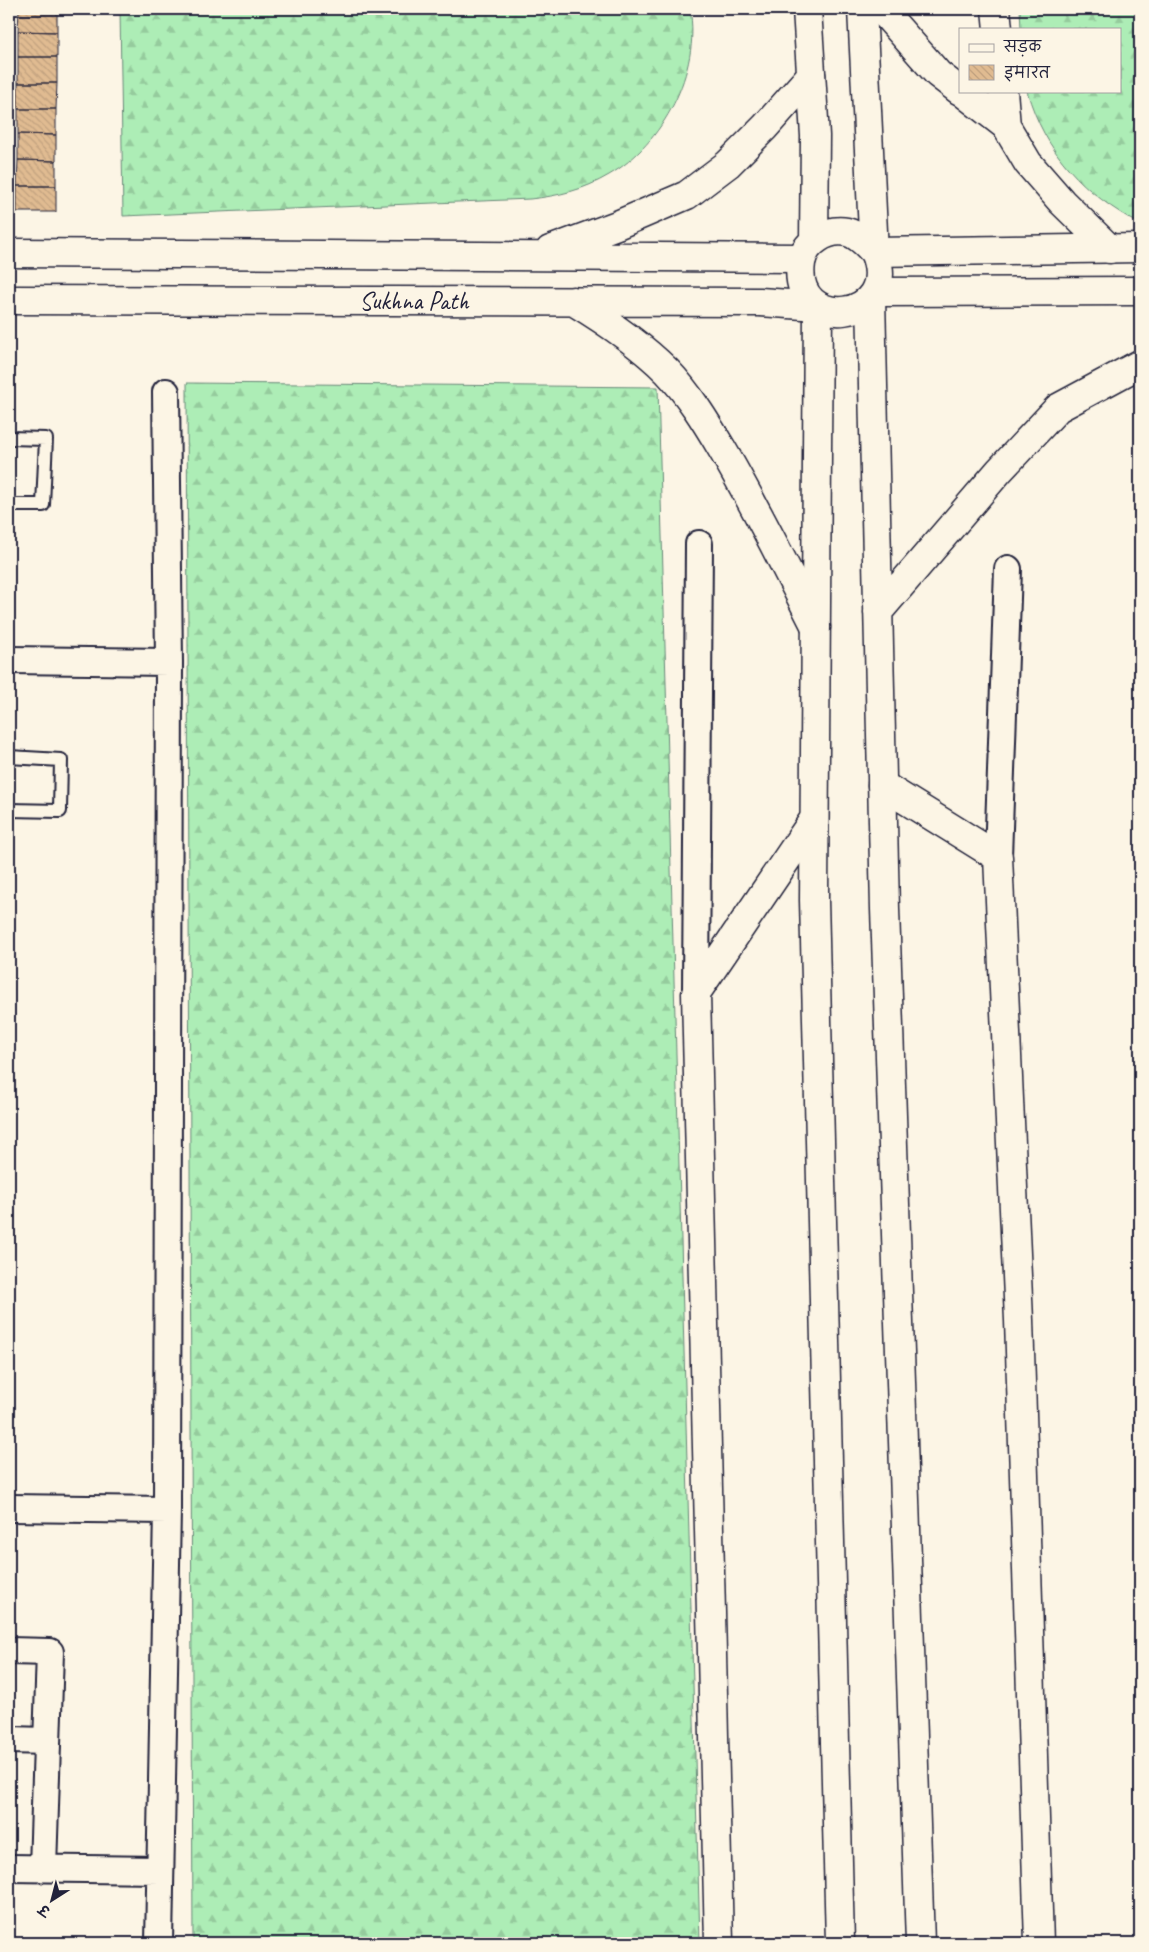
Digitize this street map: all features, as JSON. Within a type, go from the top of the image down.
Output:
[{"type":"main road","points":[[807,9],[815,136],[808,249],[799,276],[805,293],[818,306],[836,312],[855,309],[873,295],[1140,291]]},
{"type":"main road","points":[[862,9],[874,252]]},
{"type":"main road","points":[[880,9],[938,74],[959,90]]},
{"type":"main road","points":[[996,9],[998,28]]},
{"type":"main road","points":[[532,256],[618,225],[687,195],[728,164],[765,127],[811,75]]},
{"type":"main road","points":[[962,92],[1006,126],[1028,163],[1062,202],[1110,249]]},
{"type":"main road","points":[[1003,92],[1006,126]]},
{"type":"main road","points":[[808,249],[829,233],[846,232],[862,239],[874,252],[878,261],[879,272],[873,295],[885,919],[920,1943]]},
{"type":"main road","points":[[874,252],[1140,248]]},
{"type":"main road","name":"Sukhna Path","points":[[9,254],[532,256],[808,249]]},
{"type":"main road","name":"Sukhna Path","points":[[9,300],[760,302],[818,306]]},
{"type":"main road","points":[[573,301],[602,318],[636,344],[668,372],[699,411],[735,472],[816,627]]},
{"type":"main road","points":[[818,306],[814,900],[840,1943]]},
{"type":"main road","points":[[878,612],[999,471],[1058,408],[1140,364]]},
{"type":"main road","points":[[882,785],[998,857],[1019,1320],[1039,1943]]},
{"type":"main road","points":[[719,1943],[696,993],[814,819]]},
{"type":"street","points":[[160,1943],[167,1510],[169,662],[166,392]]},
{"type":"street","points":[[696,993],[699,544]]},
{"type":"street","points":[[998,857],[1008,569]]},
{"type":"street","points":[[9,660],[169,662]]},
{"type":"street","points":[[9,1508],[167,1510]]},
{"type":"street","points":[[9,1651],[50,1652],[44,1868]]},
{"type":"street","points":[[9,1740],[47,1741]]},
{"type":"street","points":[[9,1868],[160,1870]]},
{"type":"lane","points":[[9,438],[46,439],[43,505],[9,505]]},
{"type":"lane","points":[[9,757],[61,760],[60,811],[9,810]]},
{"type":"green space","points":[[120,9],[690,9],[692,33],[690,57],[683,81],[674,104],[661,125],[646,145],[628,162],[600,180],[580,188],[561,194],[530,199],[123,216]]},
{"type":"green space","points":[[1020,9],[1140,9],[1140,224],[1101,199],[1069,170],[1044,134],[1027,92],[1122,92],[1122,28],[1021,28]]},
{"type":"green space","points":[[187,383],[658,387],[700,1943],[193,1943]]},
{"type":"building","points":[[19,9],[57,9],[57,32],[18,31]]},
{"type":"building","points":[[18,31],[57,32],[57,57],[18,57]]},
{"type":"building","points":[[18,57],[57,57],[57,83],[18,83]]},
{"type":"building","points":[[18,83],[57,83],[56,109],[18,109]]},
{"type":"building","points":[[18,109],[56,109],[56,135],[18,134]]},
{"type":"building","points":[[18,134],[56,135],[56,161],[18,160]]},
{"type":"building","points":[[18,160],[56,161],[56,186],[17,186]]},
{"type":"building","points":[[17,186],[56,186],[56,212],[17,212]]}]
